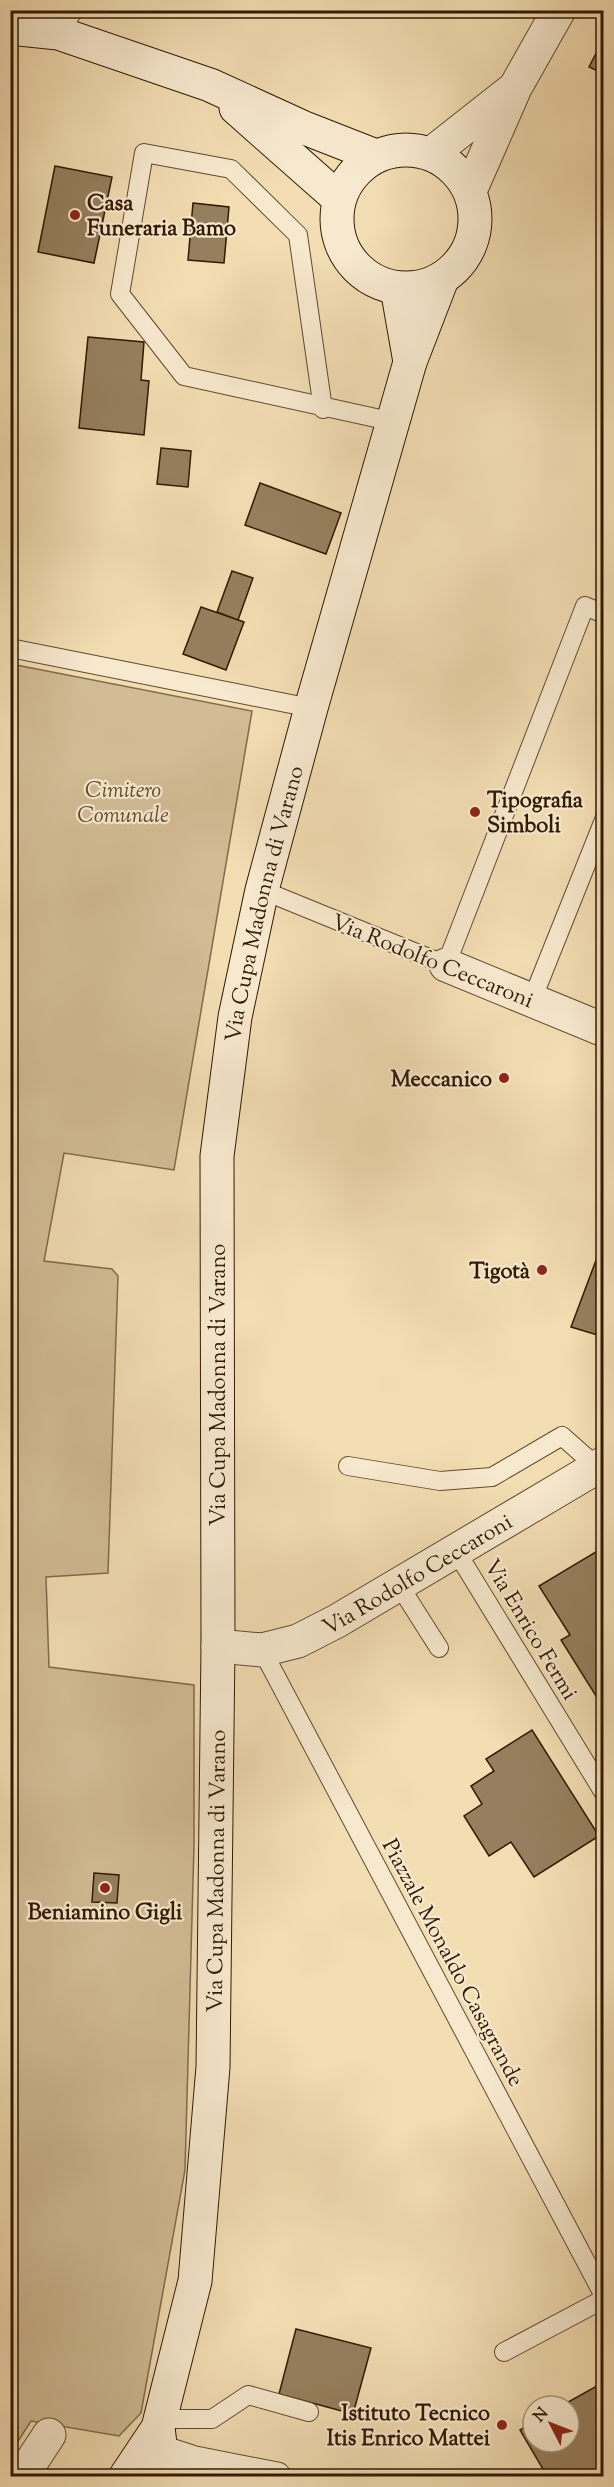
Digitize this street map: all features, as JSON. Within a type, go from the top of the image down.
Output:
[{"type":"main road","points":[[470,191],[515,88],[559,10]]},
{"type":"main road","points":[[10,28],[66,22],[302,128],[376,156]]},
{"type":"main road","points":[[210,86],[339,199]]},
{"type":"main road","points":[[430,154],[515,88]]},
{"type":"main road","points":[[393,150],[412,150],[430,154],[447,162],[460,175],[470,191],[475,220],[469,249],[457,266],[442,279],[412,288],[397,288],[378,282],[361,272],[348,257],[338,228],[339,199],[348,182],[360,167],[376,156],[393,150]]},
{"type":"main road","name":"Via Cupa Madonna di Varano","points":[[126,2476],[161,2443],[195,2281],[213,2067],[218,1647],[217,1156],[235,1017],[262,890],[311,708],[410,362],[442,279]]},
{"type":"main road","name":"Via Cupa Madonna di Varano","points":[[397,288],[410,362]]},
{"type":"main road","name":"Via Rodolfo Ceccaroni","points":[[446,965],[603,1030]]},
{"type":"main road","name":"Via Rodolfo Ceccaroni","points":[[218,1647],[262,1650],[298,1641],[399,1585],[600,1465]]},
{"type":"main road","points":[[22,2476],[49,2435]]},
{"type":"street","points":[[161,2443],[195,2460],[277,2476]]},
{"type":"lane","points":[[323,409],[298,235],[231,169],[144,153],[120,294],[184,376],[323,409],[394,422]]},
{"type":"lane","points":[[446,965],[585,606],[603,614]]},
{"type":"lane","points":[[10,648],[311,708]]},
{"type":"lane","points":[[532,1000],[603,820]]},
{"type":"lane","name":"Via Rodolfo Ceccaroni","points":[[262,890],[446,965]]},
{"type":"lane","points":[[348,1466],[440,1481],[492,1477],[562,1436],[600,1465]]},
{"type":"lane","name":"Via Enrico Fermi","points":[[456,1551],[603,1793]]},
{"type":"lane","points":[[399,1585],[439,1648]]},
{"type":"lane","name":"Piazzale Monaldo Casagrande","points":[[262,1650],[603,2297],[504,2352]]},
{"type":"lane","points":[[161,2443],[212,2420],[248,2395],[309,2412]]},
{"type":"green space","name":"Cimitero Comunale","points":[[11,664],[252,711],[174,1170],[64,1153],[44,1261],[112,1269],[118,1276],[108,1573],[46,1577],[49,1667],[194,1685],[194,1845],[185,2170],[141,2413],[119,2436],[31,2421],[11,2452]]},
{"type":"building","points":[[604,38],[604,74],[589,67]]},
{"type":"building","name":"Casa Funeraria Bamo","points":[[55,166],[112,177],[94,263],[38,252]]},
{"type":"building","points":[[193,203],[229,207],[224,263],[188,260]]},
{"type":"building","points":[[88,337],[144,342],[141,380],[149,381],[144,435],[79,428]]},
{"type":"building","points":[[161,448],[191,451],[188,487],[157,484]]},
{"type":"building","points":[[260,483],[341,513],[326,554],[245,525]]},
{"type":"building","points":[[232,571],[253,578],[238,620],[217,612]]},
{"type":"building","points":[[201,607],[244,622],[226,670],[183,654]]},
{"type":"building","points":[[604,1239],[604,1337],[571,1327]]},
{"type":"building","points":[[604,1547],[604,1691],[596,1696],[561,1640],[570,1635],[539,1586]]},
{"type":"building","points":[[532,1730],[599,1836],[534,1877],[511,1842],[489,1856],[464,1816],[482,1804],[471,1786],[494,1771],[486,1759]]},
{"type":"building","name":"Beniamino Gigli","points":[[94,1873],[119,1875],[117,1903],[92,1902]]},
{"type":"building","points":[[296,2329],[371,2348],[353,2414],[279,2394]]},
{"type":"building","points":[[604,2382],[604,2476],[547,2476],[534,2454],[581,2454],[581,2395]]},
{"type":"place","name":"Casa Funeraria Bamo","points":[[75,215]]},
{"type":"place","name":"Tipografia Simboli","points":[[475,812]]},
{"type":"place","name":"Meccanico","points":[[504,1078]]},
{"type":"place","name":"Tigotà","points":[[542,1270]]},
{"type":"place","name":"Beniamino Gigli","points":[[105,1888]]},
{"type":"place","name":"Istituto Tecnico Itis Enrico Mattei","points":[[502,2425]]}]
